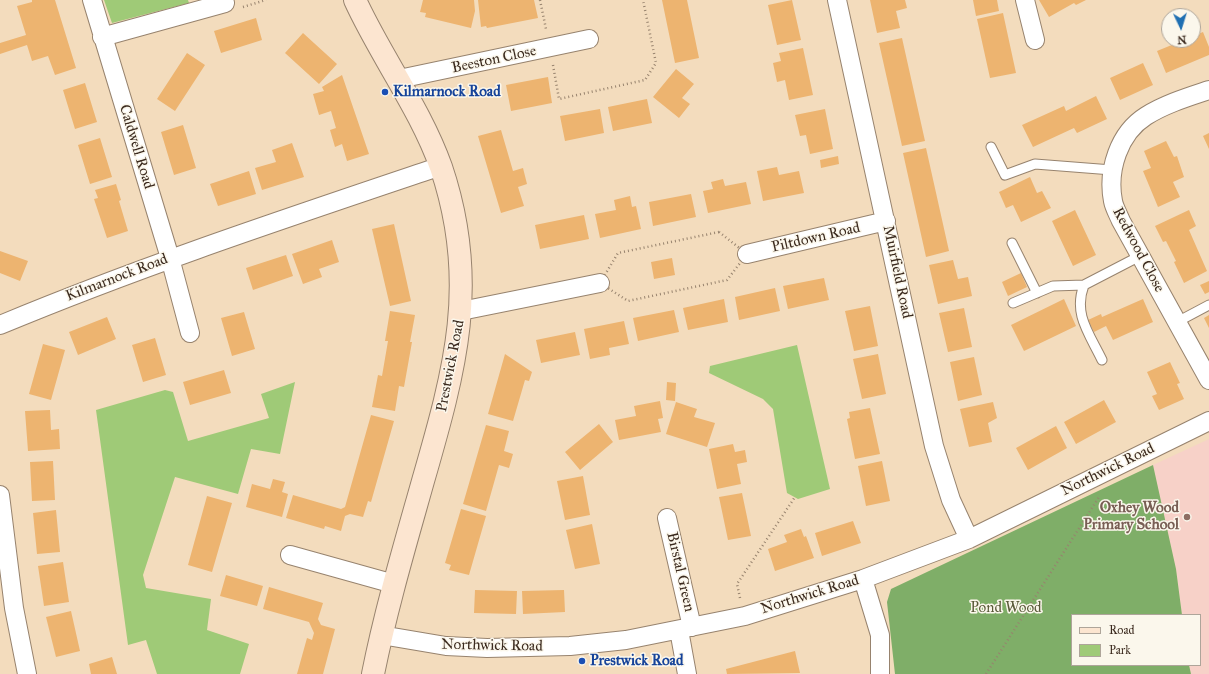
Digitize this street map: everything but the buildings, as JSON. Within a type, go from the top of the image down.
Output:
[{"type":"main road","name":"Prestwick Road","points":[[355,0],[422,122],[441,166],[452,207],[460,250],[461,311],[456,354],[448,395],[380,635],[373,674]]},
{"type":"street","name":"Caldwell Road","points":[[92,0],[170,258],[190,333]]},
{"type":"street","points":[[102,37],[225,3],[224,0]]},
{"type":"street","name":"Muirfield Road","points":[[837,0],[934,446],[951,500],[969,539]]},
{"type":"street","points":[[1025,0],[1035,40]]},
{"type":"street","name":"Beeston Close","points":[[399,80],[589,39]]},
{"type":"street","name":"Redwood Close","points":[[1209,90],[1164,106],[1145,116],[1132,129],[1122,143],[1112,170],[1113,202],[1121,221],[1209,380]]},
{"type":"street","name":"Kilmarnock Road","points":[[0,325],[170,258],[441,166]]},
{"type":"street","name":"Piltdown Road","points":[[747,254],[886,221]]},
{"type":"street","points":[[461,311],[600,283]]},
{"type":"street","name":"Northwick Road","points":[[380,635],[446,646],[522,648],[570,646],[626,640],[745,616],[863,579],[969,539],[1209,421]]},
{"type":"street","points":[[0,495],[14,608],[28,674]]},
{"type":"street","name":"Birstal Green","points":[[667,518],[685,628],[687,674]]},
{"type":"street","points":[[290,555],[394,584]]},
{"type":"street","points":[[863,579],[880,636],[880,674]]},
{"type":"lane","points":[[991,147],[1005,175],[1035,164],[1112,170]]},
{"type":"lane","points":[[1012,244],[1037,293]]},
{"type":"lane","points":[[1013,303],[1053,286],[1084,284],[1140,256]]},
{"type":"lane","points":[[1084,284],[1080,297],[1080,317],[1102,360]]},
{"type":"lane","points":[[1177,322],[1209,305]]},
{"type":"path","points":[[540,0],[559,99],[645,80],[656,64],[643,0]]},
{"type":"path","points":[[719,232],[747,254],[727,280],[628,301],[600,283],[618,252],[719,232]]},
{"type":"path","points":[[986,674],[1100,496]]},
{"type":"path","points":[[745,616],[737,584],[795,497]]},
{"type":"shaded area","name":"Oxhey Wood Primary School","points":[[1209,439],[1209,674],[1191,674],[1189,666],[1201,666],[1201,614],[1182,614],[1176,569],[1153,465]]},
{"type":"green space","points":[[104,0],[188,0],[189,3],[112,23]]},
{"type":"green space","points":[[797,345],[830,489],[798,499],[787,493],[773,409],[763,399],[709,373],[710,366]]},
{"type":"green space","points":[[295,382],[280,454],[251,449],[238,494],[175,477],[143,575],[146,588],[211,599],[207,630],[249,644],[240,674],[157,674],[146,640],[128,645],[96,410],[165,390],[173,392],[188,441],[269,418],[261,394]]},
{"type":"green space","name":"Pond Wood","points":[[1153,465],[1176,569],[1182,614],[1071,614],[1071,666],[1189,666],[1191,674],[895,674],[887,602],[891,589]]},
{"type":"place","name":"Kilmarnock Road","points":[[385,92]]},
{"type":"place","name":"Oxhey Wood Primary School","points":[[1187,517]]},
{"type":"place","name":"Prestwick Road","points":[[582,661]]}]
